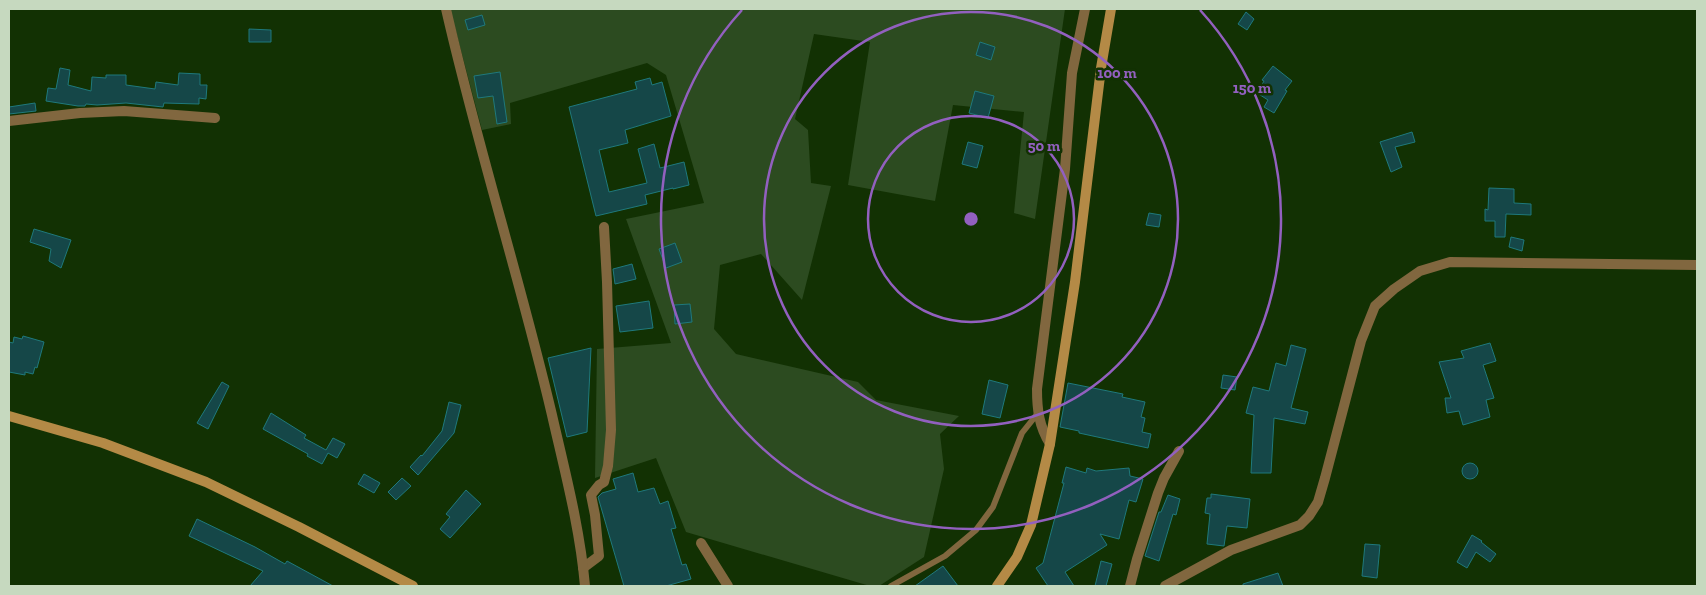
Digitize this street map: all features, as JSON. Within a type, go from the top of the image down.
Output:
[{"type":"main road","points":[[997,586],[1017,557],[1031,525],[1050,444],[1075,282],[1101,68],[1111,9]]},
{"type":"main road","points":[[9,416],[103,443],[206,482],[299,527],[413,586]]},
{"type":"street","points":[[446,9],[462,77],[534,335],[572,502],[585,586]]},
{"type":"street","points":[[1050,444],[1044,433],[1038,413],[1037,389],[1065,169],[1072,73],[1085,9]]},
{"type":"street","points":[[9,121],[80,112],[124,111],[215,118]]},
{"type":"street","points":[[583,568],[599,556],[596,514],[591,495],[604,482],[610,447],[604,227]]},
{"type":"street","points":[[1165,586],[1231,550],[1300,525],[1309,516],[1318,502],[1361,341],[1376,306],[1394,289],[1420,271],[1450,262],[1697,265]]},
{"type":"street","points":[[1130,586],[1158,493],[1164,478],[1180,451]]},
{"type":"street","points":[[701,543],[728,586]]},
{"type":"lane","points":[[891,586],[945,556],[976,530],[993,507],[1022,433],[1038,413]]},
{"type":"green space","points":[[450,9],[1065,9],[1035,219],[1014,213],[1024,112],[953,105],[935,201],[848,185],[870,42],[814,34],[795,119],[808,130],[811,183],[831,186],[802,300],[761,254],[720,265],[714,329],[736,354],[858,382],[876,400],[959,416],[940,434],[944,469],[924,557],[879,586],[870,586],[686,532],[656,458],[595,478],[597,349],[671,343],[626,219],[704,203],[666,75],[647,63],[510,103],[511,124],[482,130]]},
{"type":"building","points":[[1246,12],[1254,19],[1247,30],[1238,24]]},
{"type":"building","points":[[482,15],[485,25],[468,30],[465,20]]},
{"type":"building","points":[[249,29],[271,30],[271,42],[249,42]]},
{"type":"building","points":[[980,42],[995,47],[991,60],[976,55]]},
{"type":"building","points":[[1273,66],[1292,81],[1285,90],[1287,91],[1274,113],[1264,107],[1268,100],[1257,93],[1264,81],[1262,80]]},
{"type":"building","points":[[60,68],[70,70],[68,85],[91,91],[92,77],[106,78],[106,75],[126,75],[126,85],[155,89],[156,82],[178,85],[179,73],[200,74],[200,85],[207,85],[206,99],[199,98],[199,104],[164,103],[163,107],[126,103],[78,106],[46,101],[48,88],[56,89]]},
{"type":"building","points":[[500,72],[507,122],[497,124],[493,96],[478,98],[474,76]]},
{"type":"building","points":[[650,78],[652,85],[662,82],[671,116],[625,130],[628,143],[599,150],[609,192],[647,183],[638,149],[654,144],[660,168],[684,162],[689,185],[645,195],[647,204],[596,216],[569,107],[637,89],[635,82]]},
{"type":"building","points":[[975,91],[994,96],[988,118],[969,113]]},
{"type":"building","points":[[35,103],[36,111],[9,114],[9,107]]},
{"type":"building","points":[[1412,132],[1415,142],[1395,147],[1402,167],[1391,172],[1380,142]]},
{"type":"building","points":[[968,142],[983,146],[977,168],[962,164]]},
{"type":"building","points":[[1489,188],[1514,189],[1514,203],[1531,204],[1531,215],[1506,214],[1505,237],[1495,237],[1495,221],[1485,221],[1485,209],[1488,210]]},
{"type":"building","points":[[1149,213],[1161,215],[1159,227],[1146,225]]},
{"type":"building","points":[[34,229],[71,240],[61,268],[49,261],[51,249],[30,242]]},
{"type":"building","points":[[1511,237],[1524,240],[1522,251],[1509,247]]},
{"type":"building","points":[[675,243],[682,262],[666,268],[659,249]]},
{"type":"building","points":[[632,264],[636,279],[615,284],[613,269]]},
{"type":"building","points":[[649,301],[653,328],[620,332],[616,306]]},
{"type":"building","points":[[690,304],[692,322],[675,324],[674,305]]},
{"type":"building","points":[[23,336],[44,342],[37,368],[35,367],[33,374],[25,372],[25,375],[9,372],[9,342],[13,343],[14,337],[22,339]]},
{"type":"building","points":[[1490,343],[1496,361],[1483,365],[1494,398],[1486,400],[1490,417],[1463,425],[1459,411],[1447,413],[1445,398],[1451,398],[1439,362],[1464,358],[1461,351]]},
{"type":"building","points":[[1291,345],[1306,349],[1291,408],[1308,412],[1305,424],[1274,418],[1271,473],[1251,473],[1254,415],[1246,413],[1253,387],[1269,391],[1276,363],[1286,366]]},
{"type":"building","points":[[591,348],[587,432],[567,437],[548,358]]},
{"type":"building","points":[[1223,375],[1237,377],[1235,390],[1221,388]]},
{"type":"building","points":[[989,380],[1008,385],[1000,418],[982,414]]},
{"type":"building","points":[[222,382],[229,386],[208,429],[197,423]]},
{"type":"building","points":[[1068,383],[1123,394],[1122,397],[1145,402],[1141,417],[1145,418],[1142,432],[1151,434],[1148,448],[1060,427]]},
{"type":"building","points":[[449,402],[461,405],[454,433],[418,475],[410,467],[422,456],[442,431]]},
{"type":"building","points":[[271,413],[306,435],[304,438],[326,450],[333,438],[345,444],[337,458],[328,453],[322,464],[263,429]]},
{"type":"building","points":[[1467,463],[1473,463],[1478,468],[1476,477],[1467,479],[1462,474],[1462,468]]},
{"type":"building","points":[[1066,467],[1086,473],[1087,468],[1096,471],[1129,468],[1130,476],[1143,479],[1136,502],[1129,500],[1119,539],[1100,534],[1107,545],[1065,572],[1074,586],[1048,586],[1036,568],[1043,563],[1064,483],[1062,483]]},
{"type":"building","points":[[633,473],[638,492],[654,488],[660,504],[668,501],[676,528],[671,529],[682,565],[686,564],[691,579],[666,586],[624,586],[598,497],[602,493],[616,489],[613,479]]},
{"type":"building","points":[[364,474],[380,483],[374,493],[358,484]]},
{"type":"building","points":[[402,478],[411,486],[396,500],[388,492]]},
{"type":"building","points":[[466,490],[481,504],[450,538],[440,529],[450,517],[446,514]]},
{"type":"building","points":[[1211,494],[1250,499],[1247,528],[1227,526],[1224,546],[1207,544],[1210,514],[1205,513],[1207,498],[1211,498]]},
{"type":"building","points":[[1168,495],[1180,499],[1176,515],[1173,514],[1159,561],[1145,556],[1159,512],[1161,512]]},
{"type":"building","points":[[197,519],[285,564],[287,561],[333,586],[250,586],[263,571],[189,536]]},
{"type":"building","points":[[1472,535],[1482,541],[1496,554],[1490,562],[1476,552],[1467,568],[1457,562]]},
{"type":"building","points":[[1365,544],[1380,545],[1377,578],[1362,576]]},
{"type":"building","points":[[1101,561],[1112,564],[1106,586],[1095,586]]},
{"type":"building","points":[[943,566],[958,586],[915,586]]},
{"type":"building","points":[[1278,573],[1283,586],[1243,586],[1243,584]]}]
